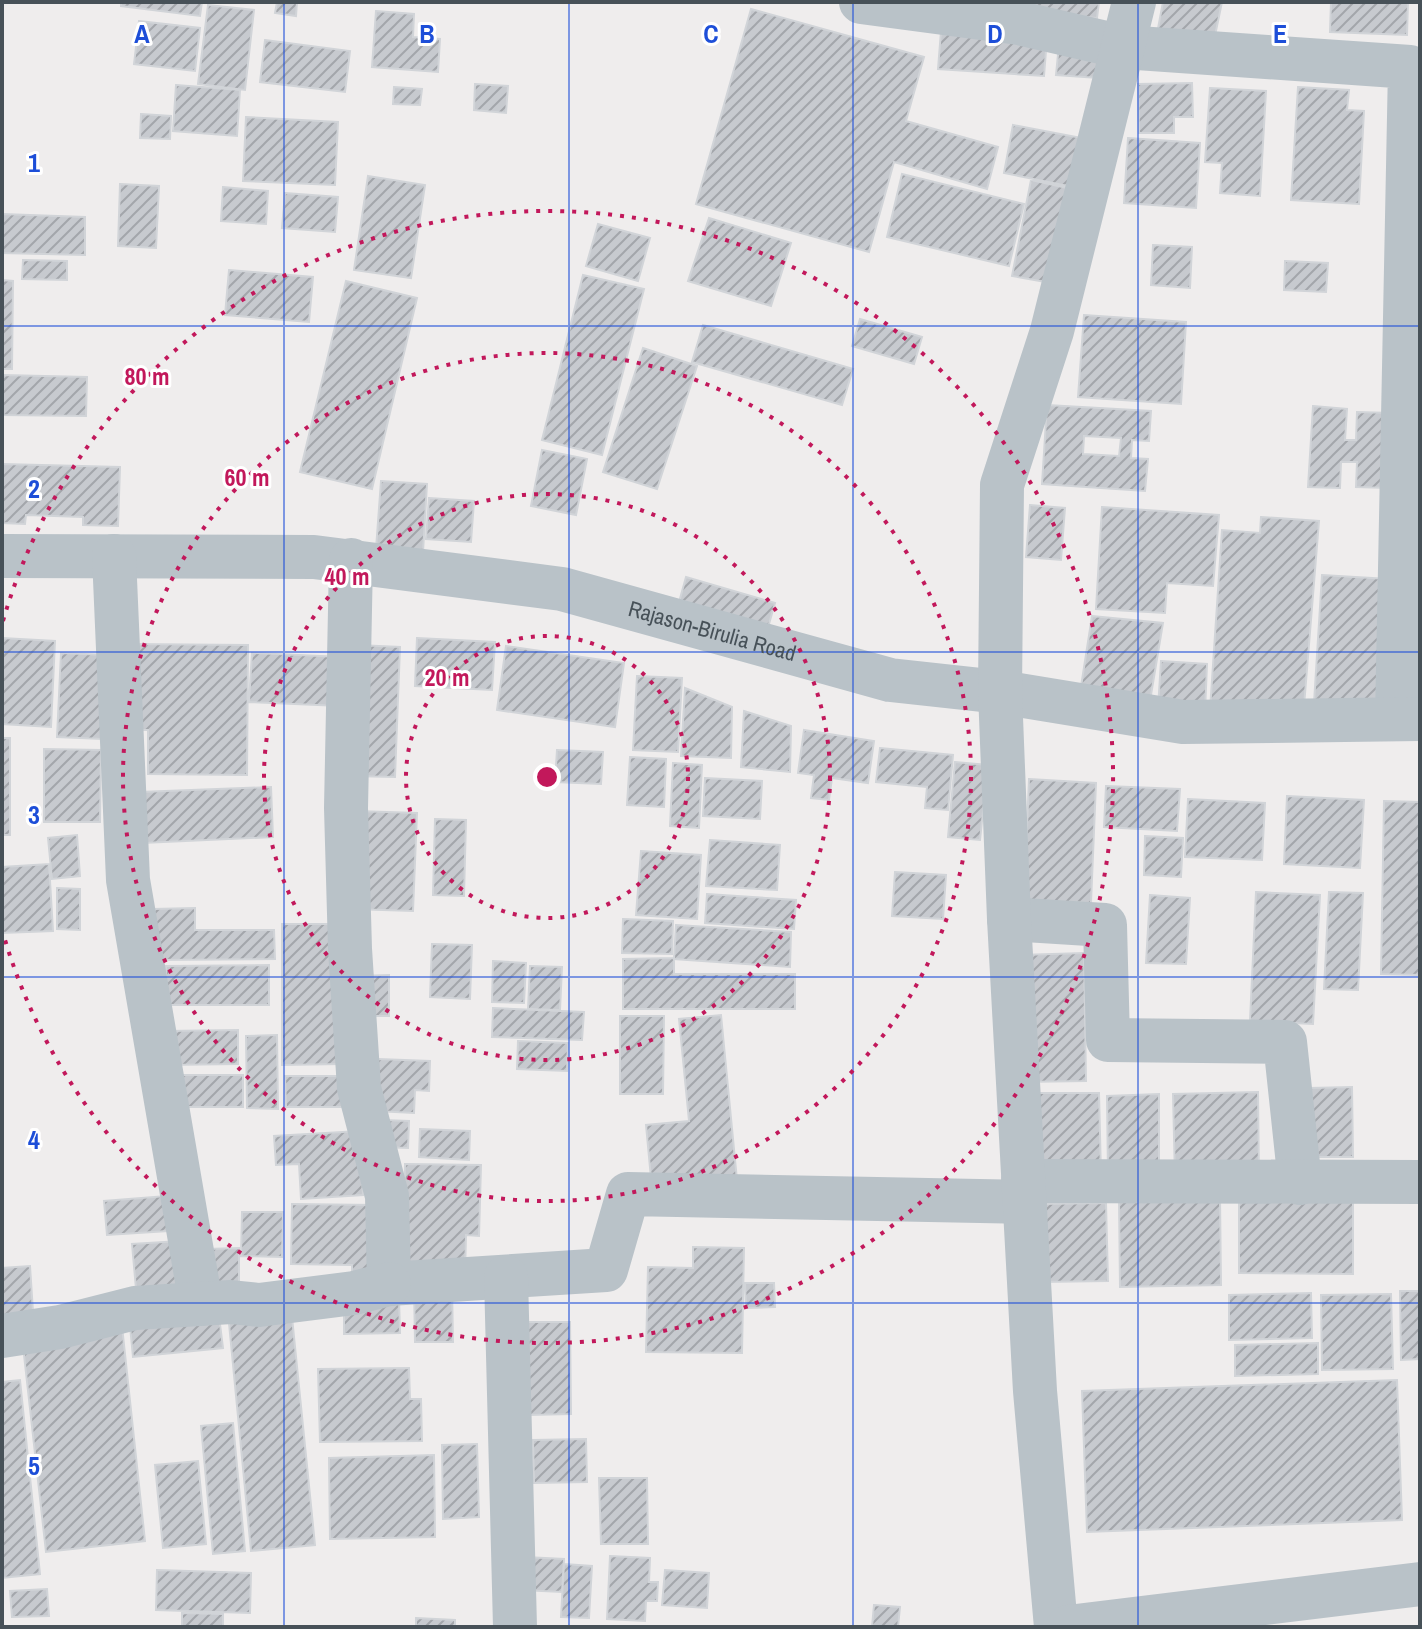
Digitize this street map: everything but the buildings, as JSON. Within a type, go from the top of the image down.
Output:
[{"type":"street","points":[[861,2],[1019,23],[1123,47],[1410,67],[1408,719]]},
{"type":"street","points":[[1056,1627],[1035,1391],[1009,919],[1000,692],[1002,485],[1052,331],[1134,2]]},
{"type":"street","name":"Rajason-Birulia Road","points":[[2,556],[314,557],[351,560],[562,589],[890,680],[1000,692],[1183,722],[1408,719]]},
{"type":"street","points":[[114,556],[128,880],[201,1304]]},
{"type":"street","points":[[351,560],[346,808],[350,949],[359,1088],[387,1196],[389,1284]]},
{"type":"street","points":[[1009,919],[1105,925],[1108,1040],[1285,1042],[1300,1183]]},
{"type":"street","points":[[2,1336],[60,1327],[135,1308],[231,1302],[259,1305],[354,1293],[389,1284],[606,1270],[628,1194],[1024,1192],[1420,1182]]},
{"type":"street","points":[[506,1277],[515,1627]]},
{"type":"street","points":[[1068,1627],[1420,1584]]}]
